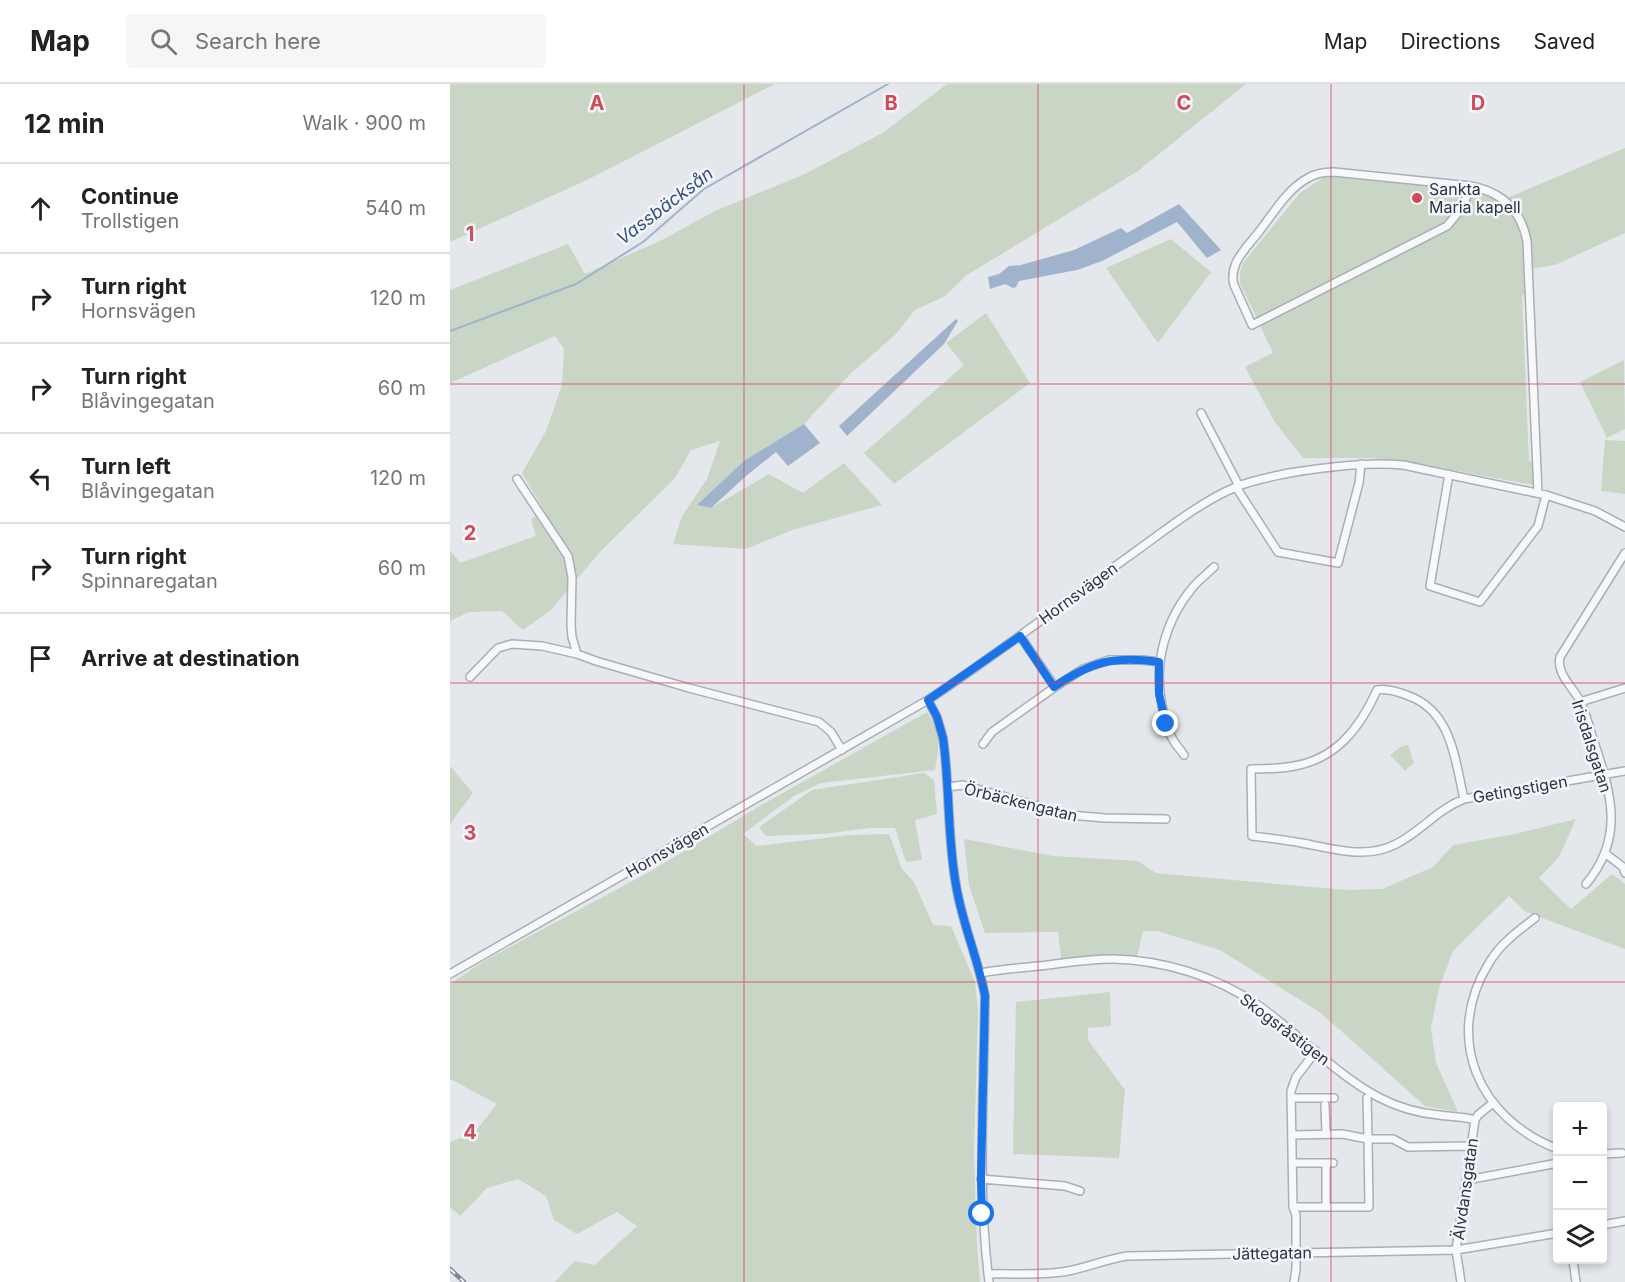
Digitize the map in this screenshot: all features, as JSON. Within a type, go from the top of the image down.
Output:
[{"type":"street","points":[[1471,186],[1462,208],[1447,226],[1252,325],[1234,285],[1233,274],[1237,262],[1292,190],[1308,177],[1334,172],[1471,186],[1495,194],[1512,207],[1522,223],[1527,242],[1538,493]]},
{"type":"street","points":[[1201,413],[1237,486],[1278,552],[1338,563],[1359,483],[1361,464]]},
{"type":"street","name":"Hornsvägen","points":[[450,974],[928,700],[1159,535],[1237,486],[1313,469],[1382,463],[1403,465],[1546,495],[1595,511],[1625,527]]},
{"type":"street","points":[[1449,474],[1431,586],[1480,602],[1538,526],[1546,495]]},
{"type":"street","points":[[517,479],[568,556],[572,577],[572,637],[578,654]]},
{"type":"street","name":"Irisdalsgatan","points":[[1586,884],[1597,871],[1606,854],[1611,825],[1609,796],[1605,774],[1580,702],[1559,669],[1560,657],[1625,553]]},
{"type":"street","points":[[1184,755],[1170,736],[1166,724],[1159,694],[1159,662],[1165,639],[1177,611],[1194,586],[1214,567]]},
{"type":"street","points":[[1020,636],[1054,687]]},
{"type":"street","points":[[470,678],[492,652],[505,645],[542,646],[578,654],[689,688],[819,722],[831,732],[842,750]]},
{"type":"street","points":[[983,744],[992,732],[1083,669],[1109,660],[1159,662]]},
{"type":"street","points":[[1580,702],[1625,688]]},
{"type":"street","name":"Getingstigen","points":[[1464,799],[1452,746],[1442,721],[1434,712],[1414,698],[1403,693],[1382,689],[1377,690],[1361,721],[1351,734],[1323,756],[1292,767],[1251,769],[1252,836],[1343,851],[1368,852],[1393,846],[1446,808],[1464,799],[1625,771]]},
{"type":"street","points":[[928,700],[941,728],[945,749],[955,883],[965,927],[981,973],[985,996],[981,1179],[988,1278]]},
{"type":"street","name":"Örbäckengatan","points":[[948,787],[963,785],[1070,815],[1105,819],[1166,819]]},
{"type":"street","points":[[1606,854],[1624,869]]},
{"type":"street","points":[[1534,918],[1498,949],[1481,977],[1472,1005],[1469,1028],[1470,1050],[1478,1077],[1493,1103],[1514,1125],[1553,1147]]},
{"type":"street","name":"Skogsråstigen","points":[[981,973],[1112,959],[1133,960],[1208,978],[1243,996],[1273,1016],[1352,1080],[1378,1097],[1392,1104],[1425,1113],[1475,1120]]},
{"type":"street","points":[[1294,1282],[1296,1215],[1293,1207],[1293,1084],[1316,1051]]},
{"type":"street","points":[[1292,1098],[1334,1098]]},
{"type":"street","points":[[1293,1207],[1369,1207],[1367,1098]]},
{"type":"street","name":"Älvdansgatan","points":[[1461,1282],[1456,1250],[1475,1120],[1478,1114],[1493,1103]]},
{"type":"street","points":[[1325,1105],[1326,1134]]},
{"type":"street","points":[[1292,1135],[1342,1134],[1368,1139],[1393,1138],[1408,1147],[1471,1146]]},
{"type":"street","points":[[1607,1154],[1622,1153]]},
{"type":"street","points":[[1292,1163],[1330,1163],[1326,1207]]},
{"type":"street","points":[[1467,1180],[1553,1164]]},
{"type":"street","points":[[981,1179],[1065,1186],[1080,1191]]},
{"type":"street","points":[[1607,1224],[1625,1221]]},
{"type":"street","name":"Jättegatan","points":[[988,1278],[1059,1272],[1127,1256],[1456,1250],[1553,1234]]},
{"type":"street","points":[[1574,1264],[1576,1282]]},
{"type":"green space","points":[[450,84],[775,84],[587,180],[450,242]]},
{"type":"green space","points":[[947,84],[1246,84],[1138,171],[967,275],[945,296],[915,310],[894,336],[851,373],[804,424],[745,460],[698,505],[711,508],[769,474],[803,493],[844,463],[882,505],[792,530],[746,549],[673,544],[682,516],[707,479],[720,441],[691,450],[675,478],[601,551],[551,610],[523,630],[502,611],[469,612],[450,621],[450,550],[460,563],[536,536],[531,519],[544,510],[522,473],[546,431],[562,385],[564,349],[555,336],[450,383],[450,290],[568,244],[585,274],[660,241],[715,211],[805,174],[884,132]]},
{"type":"green space","points":[[1625,148],[1625,233],[1555,265],[1525,270],[1527,295],[1522,295],[1529,461],[1533,462],[1533,485],[1415,463],[1373,458],[1303,458],[1274,421],[1245,367],[1273,353],[1240,283],[1243,263],[1300,193],[1324,177],[1340,176],[1478,190],[1507,198]]},
{"type":"green space","points":[[1171,239],[1211,272],[1158,343],[1106,268]]},
{"type":"green space","points":[[986,313],[1030,383],[894,484],[864,453],[964,365],[946,343]]},
{"type":"green space","points":[[1624,360],[1625,429],[1607,438],[1580,382]]},
{"type":"green space","points":[[1605,440],[1625,441],[1625,494],[1601,491]]},
{"type":"green space","points":[[927,712],[938,729],[935,770],[821,783],[794,796],[743,834],[757,846],[849,835],[889,834],[902,869],[914,882],[933,925],[951,926],[975,982],[978,1010],[974,1153],[980,1282],[555,1282],[575,1261],[595,1265],[637,1226],[617,1212],[577,1234],[554,1220],[546,1196],[518,1179],[487,1188],[460,1216],[450,1207],[450,1142],[474,1133],[497,1104],[450,1079],[450,984],[484,961],[651,871],[765,803]]},
{"type":"green space","points":[[1408,745],[1414,763],[1405,771],[1390,755],[1402,746]]},
{"type":"green space","points":[[450,766],[473,793],[450,824]]},
{"type":"green space","points":[[924,773],[934,780],[937,814],[915,820],[922,860],[906,862],[895,828],[766,836],[759,827],[812,790]]},
{"type":"green space","points":[[1576,819],[1559,857],[1539,878],[1571,909],[1612,874],[1625,884],[1625,949],[1526,912],[1509,896],[1453,951],[1439,988],[1431,1028],[1436,1063],[1458,1112],[1425,1106],[1321,1013],[1220,950],[1157,931],[1143,931],[1137,957],[1061,958],[1058,932],[985,933],[969,885],[964,839],[1053,856],[1138,861],[1156,873],[1346,890],[1382,889],[1433,867],[1453,845],[1515,834]]},
{"type":"green space","points":[[1110,992],[1111,1026],[1088,1028],[1088,1040],[1125,1090],[1119,1158],[1013,1154],[1016,1002]]},
{"type":"water","points":[[1179,204],[1221,250],[1207,258],[1177,222],[1102,261],[1077,270],[1019,281],[1013,288],[1005,284],[990,289],[988,277],[999,274],[1009,266],[1021,265],[1074,250],[1121,228],[1127,233]]},
{"type":"water","points":[[956,319],[958,321],[944,344],[847,436],[839,426]]},
{"type":"water","points":[[804,424],[820,443],[788,466],[776,452],[711,508],[697,505],[745,460]]},
{"type":"waterway","name":"Vassbäcksån","points":[[450,331],[576,284],[643,242],[704,189],[888,84]]},
{"type":"railway","points":[[450,1269],[464,1282]]},
{"type":"place","name":"Sankta Maria kapell","points":[[1417,198]]},
{"type":"route","points":[[982,1214],[985,996],[981,973],[968,936],[955,883],[945,749],[941,728],[928,700],[1020,636],[1054,687],[1083,669],[1109,660],[1159,662],[1159,694],[1166,724]]}]
